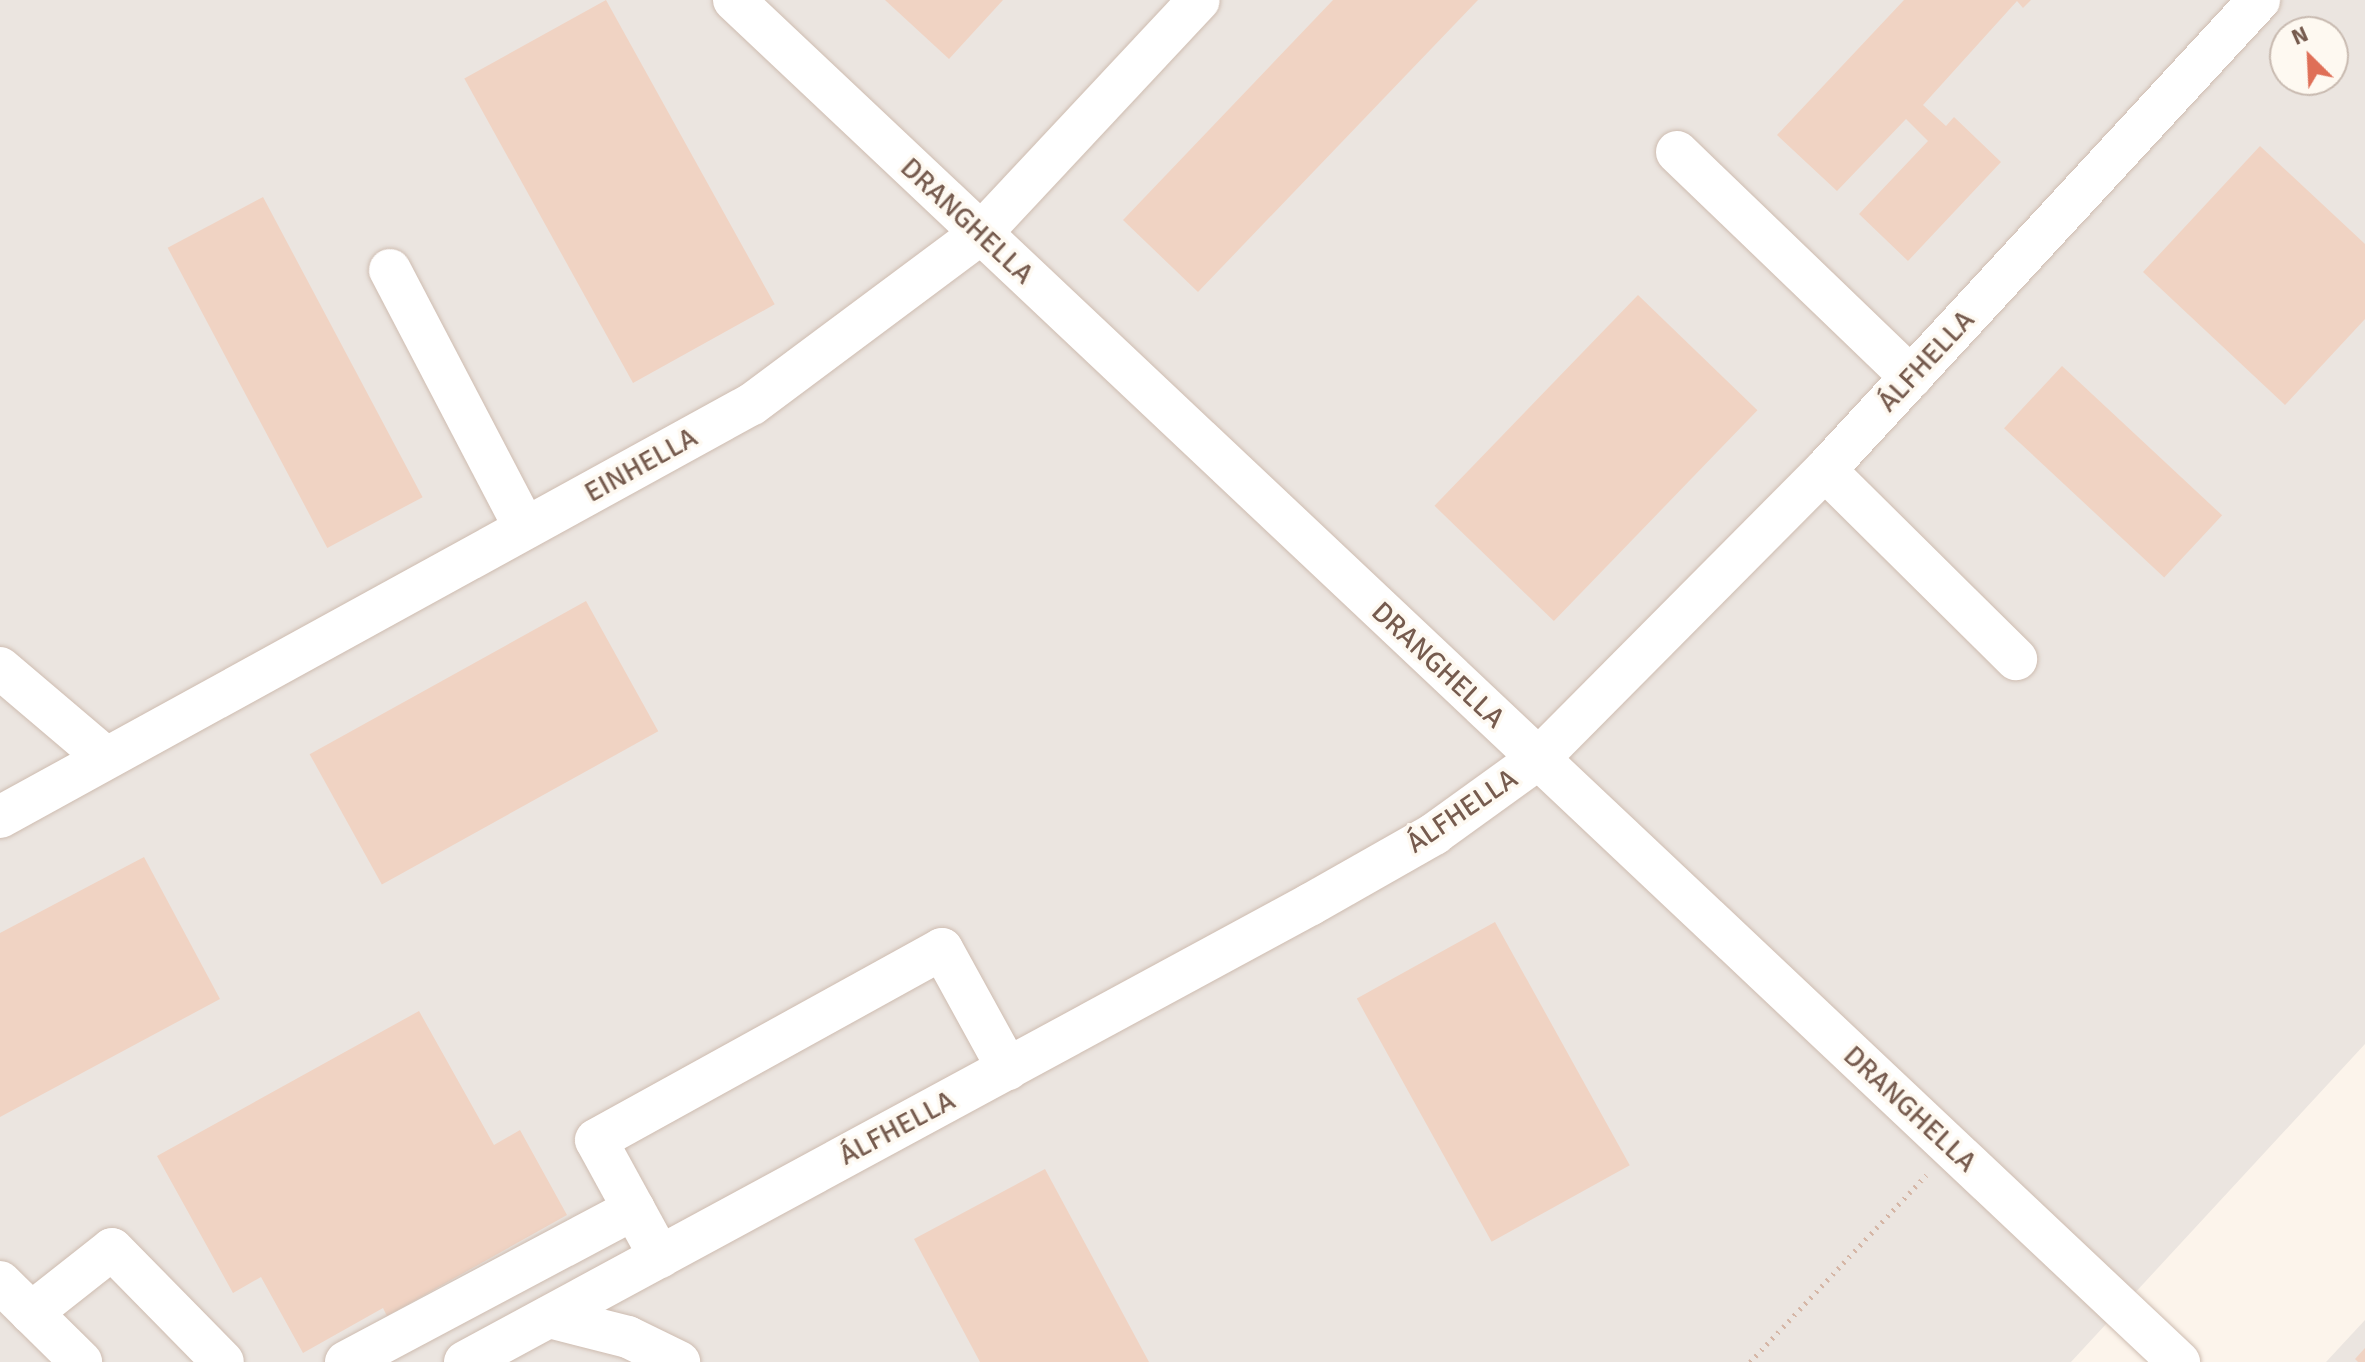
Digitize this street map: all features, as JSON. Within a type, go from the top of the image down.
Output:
[{"type":"street","name":"DRANGHELLA","points":[[734,0],[2179,1362]]},
{"type":"street","name":"EINHELLA","points":[[0,817],[752,404],[980,234],[1199,0]]},
{"type":"street","name":"ÁLFHELLA","points":[[465,1362],[1008,1069],[1434,834],[1538,759],[1825,470],[2259,0]]},
{"type":"street","points":[[1677,152],[1911,377]]},
{"type":"street","points":[[390,270],[525,528]]},
{"type":"street","points":[[1825,470],[2016,659]]},
{"type":"street","points":[[0,668],[106,758]]},
{"type":"street","points":[[660,1257],[596,1140],[942,949],[1008,1069]]},
{"type":"street","points":[[346,1362],[634,1209]]},
{"type":"street","points":[[31,1313],[112,1249],[223,1362]]},
{"type":"street","points":[[0,1282],[81,1362]]},
{"type":"street","points":[[549,1317],[628,1337],[679,1362]]},
{"type":"path","points":[[1750,1362],[1951,1148]]},
{"type":"shaded area","points":[[0,0],[2365,0],[2365,1044],[2071,1362],[0,1362]]},
{"type":"shaded area","points":[[2365,1320],[2365,1362],[2326,1362]]},
{"type":"building","points":[[606,0],[775,304],[633,383],[464,79]]},
{"type":"building","points":[[885,0],[1003,0],[949,59]]},
{"type":"building","points":[[1333,0],[1478,0],[1198,292],[1123,220]]},
{"type":"building","points":[[1904,0],[2031,0],[2023,8],[2017,1],[1923,105],[1946,126],[1954,117],[2001,162],[1908,261],[1859,214],[1928,141],[1906,119],[1837,191],[1777,135]]},
{"type":"building","points":[[2260,146],[2365,244],[2365,319],[2285,405],[2143,272]]},
{"type":"building","points":[[263,197],[423,497],[327,548],[168,248]]},
{"type":"building","points":[[1638,295],[1757,410],[1554,621],[1434,506]]},
{"type":"building","points":[[2062,366],[2222,515],[2164,578],[2004,428]]},
{"type":"building","points":[[586,601],[658,731],[382,885],[310,754]]},
{"type":"building","points":[[144,857],[220,999],[0,1117],[0,933]]},
{"type":"building","points":[[1495,922],[1630,1165],[1492,1242],[1357,999]]},
{"type":"building","points":[[419,1011],[494,1145],[520,1130],[567,1215],[387,1316],[383,1308],[303,1353],[261,1277],[233,1293],[157,1156]]},
{"type":"building","points":[[1045,1169],[1149,1362],[980,1362],[914,1239]]},
{"type":"building","points":[[2365,1348],[2365,1362],[2358,1362],[2355,1359]]}]
